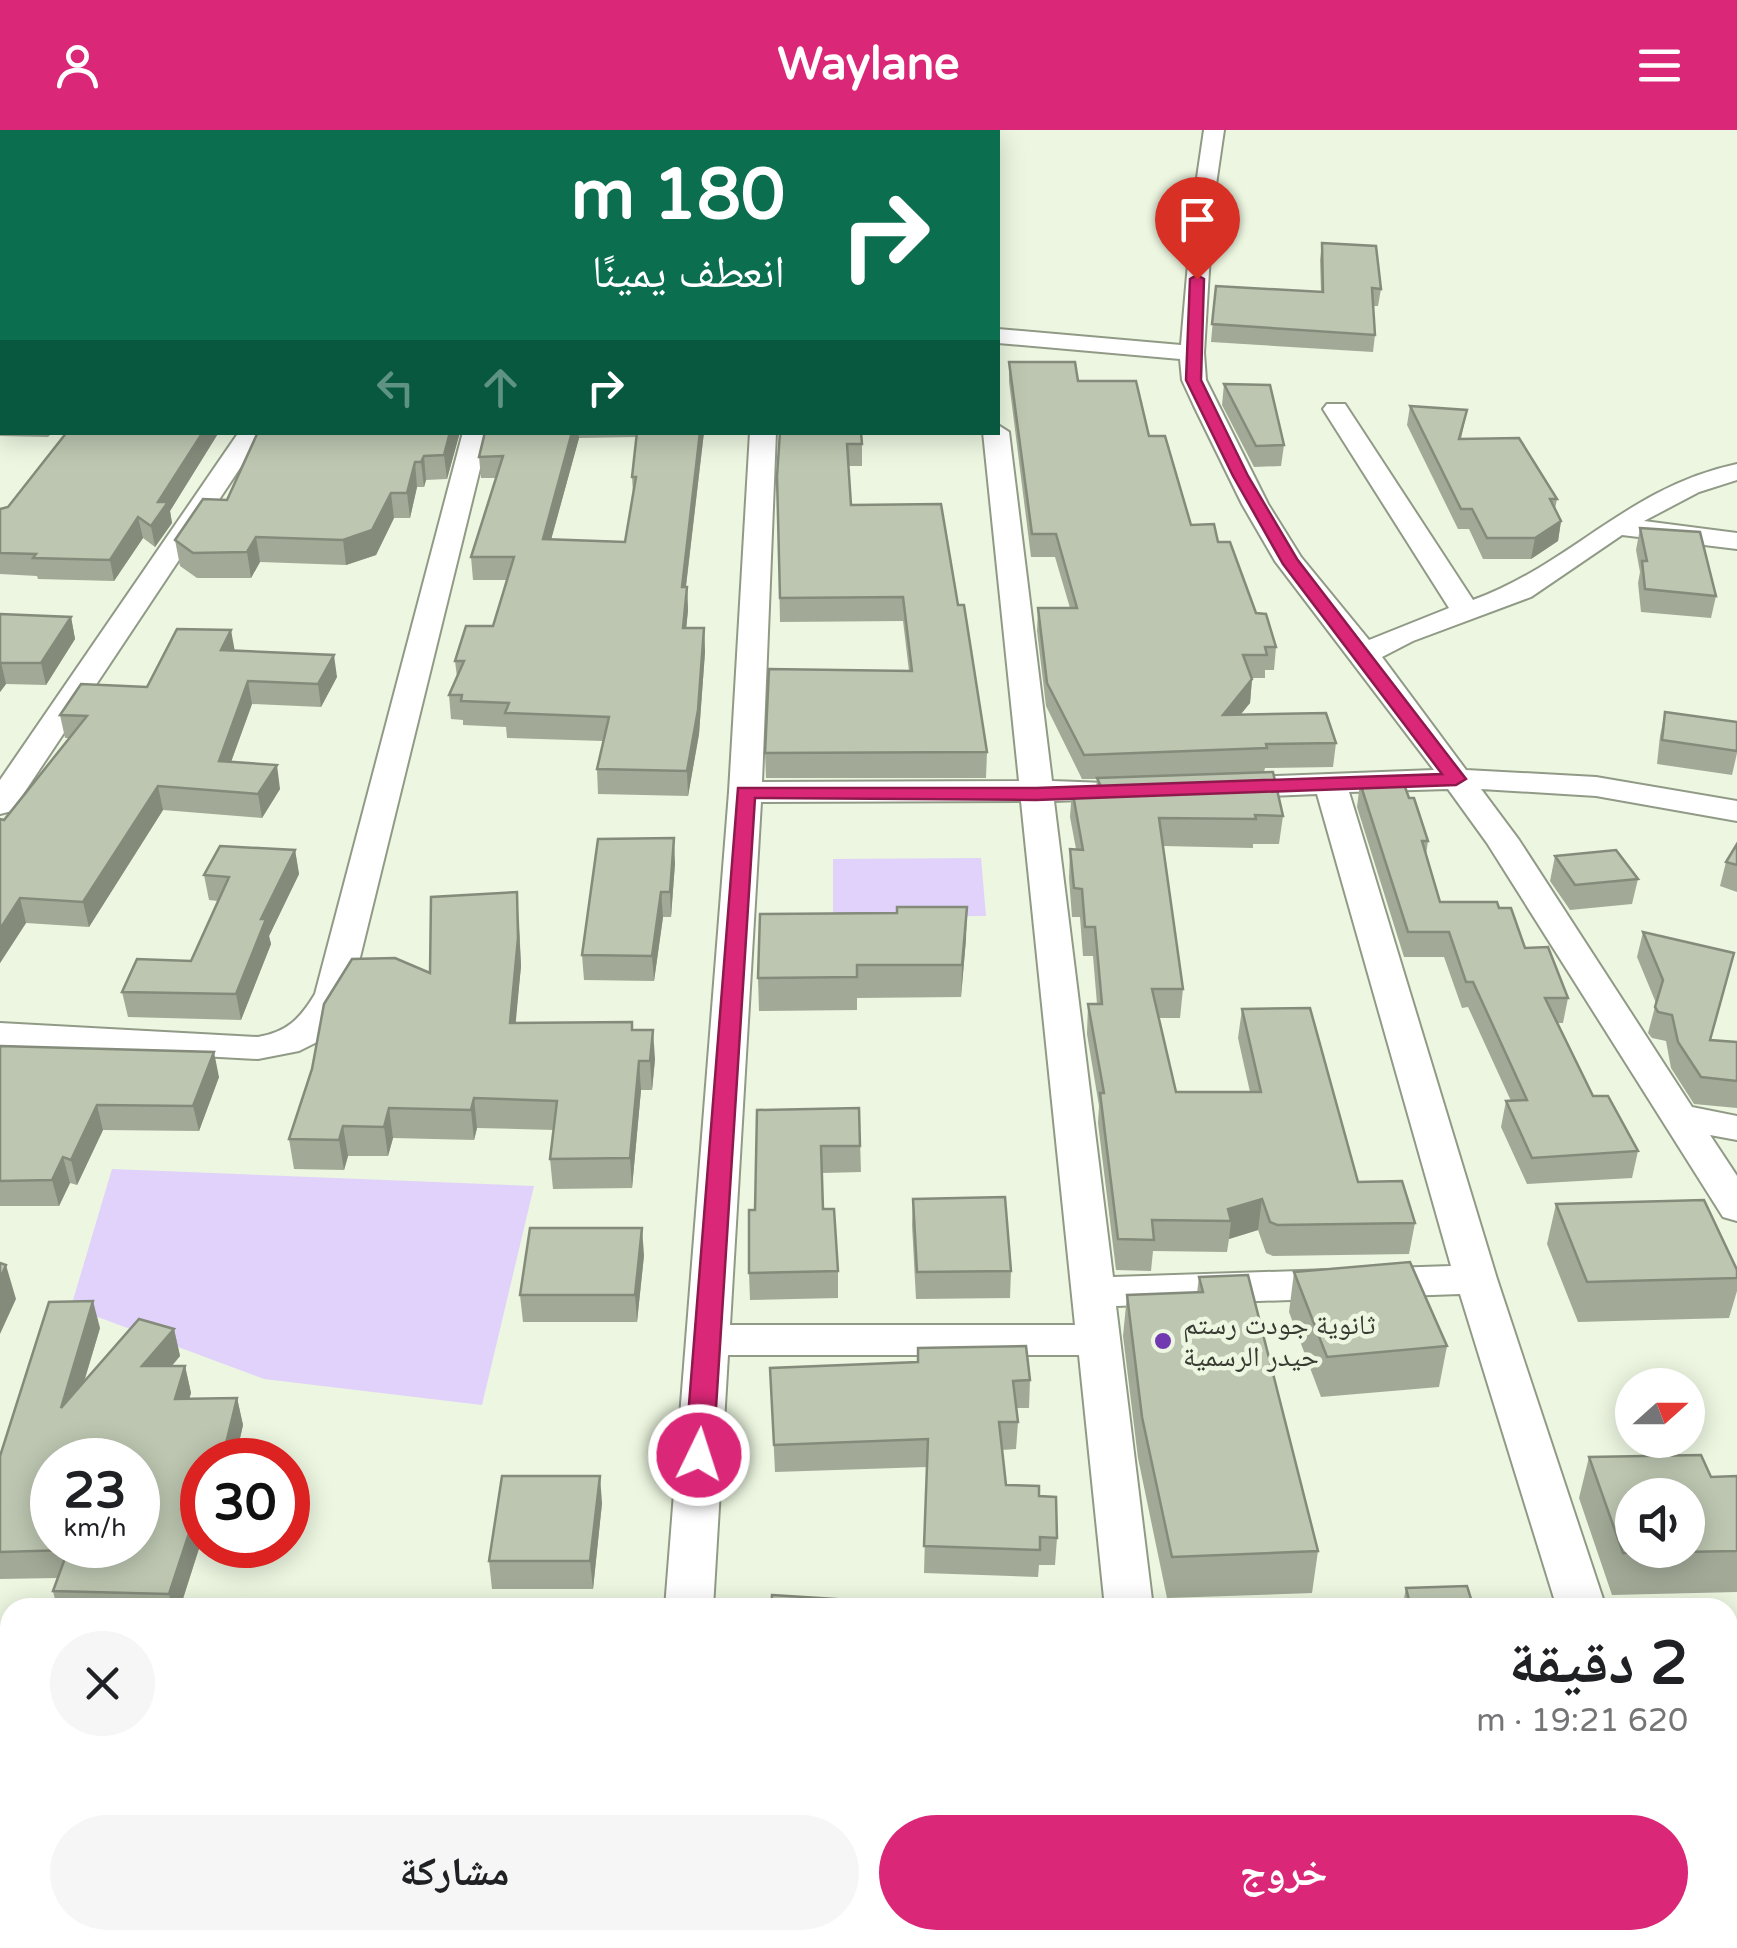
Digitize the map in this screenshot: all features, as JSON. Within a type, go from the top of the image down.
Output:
[{"type":"street","points":[[1214,130],[1202,205],[1192,354],[1194,380],[1255,504],[1289,561],[1365,655],[1532,885],[1737,1208]]},
{"type":"street","points":[[1000,336],[1192,354]]},
{"type":"street","points":[[1336,409],[1466,612]]},
{"type":"street","points":[[0,804],[250,435]]},
{"type":"street","points":[[0,1034],[258,1048],[290,1044],[317,1022],[338,976],[475,435]]},
{"type":"street","points":[[690,1598],[745,792],[763,435]]},
{"type":"street","points":[[996,435],[1128,1598]]},
{"type":"street","points":[[1365,655],[1412,628],[1521,591],[1563,568],[1616,526],[1675,493],[1737,472]]},
{"type":"street","points":[[1616,526],[1737,540]]},
{"type":"street","points":[[1192,789],[1456,779],[1549,782],[1610,788],[1737,811]]},
{"type":"street","points":[[1330,784],[1476,1278],[1579,1598]]},
{"type":"street","points":[[745,792],[1036,794],[1153,790]]},
{"type":"street","points":[[1678,1117],[1737,1128]]},
{"type":"street","points":[[1093,1292],[1476,1278]]},
{"type":"street","points":[[706,1340],[1097,1340]]},
{"type":"shaded area","points":[[981,858],[986,916],[833,917],[833,859]]},
{"type":"shaded area","points":[[112,1169],[534,1186],[482,1405],[264,1379],[71,1307]]},
{"type":"building","points":[[1322,243],[1376,246],[1381,289],[1372,288],[1375,335],[1212,324],[1216,286],[1323,292]]},
{"type":"building","points":[[1009,362],[1075,362],[1078,381],[1136,381],[1149,436],[1165,436],[1191,525],[1214,524],[1218,542],[1230,542],[1256,613],[1266,614],[1276,647],[1265,647],[1267,655],[1243,655],[1252,679],[1223,715],[1326,713],[1336,743],[1084,755],[1047,683],[1038,608],[1077,608],[1056,534],[1032,534]]},
{"type":"building","points":[[1224,384],[1270,385],[1284,445],[1256,446]]},
{"type":"building","points":[[1410,406],[1467,410],[1459,439],[1519,438],[1557,499],[1550,499],[1561,521],[1535,538],[1487,538],[1472,509],[1461,509]]},
{"type":"building","points":[[65,435],[201,435],[158,502],[168,502],[151,526],[138,517],[110,560],[0,553],[0,509],[8,507]]},
{"type":"building","points":[[257,435],[449,435],[444,455],[424,456],[421,462],[415,462],[407,493],[391,493],[372,530],[343,540],[256,537],[247,552],[193,553],[175,540],[203,499],[227,500]]},
{"type":"building","points":[[484,435],[571,435],[543,539],[625,542],[636,477],[632,477],[637,435],[700,435],[682,587],[687,587],[683,628],[704,628],[698,710],[687,771],[597,769],[609,717],[505,713],[509,703],[461,701],[462,695],[449,695],[464,661],[455,661],[466,626],[493,626],[514,557],[471,557],[503,456],[479,457]]},
{"type":"building","points":[[780,435],[861,435],[862,444],[847,444],[851,505],[941,504],[958,605],[964,605],[987,752],[765,753],[769,669],[912,671],[903,597],[780,598]]},
{"type":"building","points":[[1640,528],[1700,532],[1716,596],[1645,589],[1642,561],[1647,561]]},
{"type":"building","points":[[0,614],[71,617],[41,663],[0,663]]},
{"type":"building","points":[[177,629],[231,630],[221,650],[334,655],[318,684],[248,681],[219,761],[277,765],[258,794],[158,786],[83,902],[20,898],[0,929],[0,819],[4,820],[87,716],[60,715],[81,684],[147,687]]},
{"type":"building","points":[[1665,712],[1737,722],[1737,751],[1662,740]]},
{"type":"building","points":[[1273,772],[1283,816],[1159,818],[1183,989],[1152,989],[1176,1092],[1261,1092],[1242,1009],[1310,1008],[1358,1182],[1402,1181],[1415,1223],[1277,1225],[1270,1222],[1262,1199],[1228,1209],[1231,1221],[1152,1220],[1154,1240],[1118,1239],[1100,1093],[1104,1093],[1088,1004],[1102,1004],[1095,927],[1085,927],[1082,889],[1074,888],[1070,849],[1083,850],[1072,789],[1102,789],[1097,778]]},
{"type":"building","points":[[1360,783],[1396,783],[1405,787],[1409,798],[1414,798],[1428,841],[1422,841],[1440,902],[1497,902],[1499,908],[1511,908],[1525,948],[1548,947],[1568,998],[1545,998],[1593,1096],[1608,1096],[1638,1151],[1532,1158],[1506,1101],[1527,1100],[1473,982],[1466,982],[1449,932],[1408,932]]},
{"type":"building","points":[[674,838],[670,892],[661,892],[652,956],[582,955],[598,839]]},
{"type":"building","points":[[1737,844],[1737,865],[1726,862]]},
{"type":"building","points":[[220,846],[295,850],[261,919],[266,919],[236,994],[122,992],[137,959],[191,961],[229,877],[204,875]]},
{"type":"building","points":[[1616,850],[1638,879],[1575,885],[1555,856]]},
{"type":"building","points":[[517,892],[518,938],[510,1023],[632,1022],[632,1030],[653,1030],[650,1061],[639,1061],[630,1158],[550,1159],[557,1101],[474,1098],[471,1110],[389,1108],[384,1127],[343,1126],[339,1140],[289,1139],[312,1069],[324,1004],[352,959],[395,958],[430,973],[431,897]]},
{"type":"building","points":[[897,907],[967,907],[962,965],[857,965],[857,977],[758,978],[760,914],[897,913]]},
{"type":"building","points":[[1643,932],[1734,953],[1710,1040],[1737,1042],[1737,1081],[1701,1077],[1678,1042],[1672,1015],[1658,1012],[1655,1007],[1663,980]]},
{"type":"building","points":[[0,1046],[214,1052],[193,1106],[97,1105],[71,1160],[63,1157],[52,1180],[0,1181]]},
{"type":"building","points":[[859,1108],[860,1146],[821,1146],[823,1209],[834,1209],[838,1271],[749,1273],[749,1210],[755,1210],[757,1110]]},
{"type":"building","points":[[1005,1197],[1011,1271],[917,1272],[913,1199]]},
{"type":"building","points":[[1704,1200],[1737,1270],[1737,1278],[1587,1282],[1556,1204]]},
{"type":"building","points":[[530,1228],[642,1228],[635,1295],[520,1295]]},
{"type":"building","points":[[1410,1262],[1447,1346],[1327,1357],[1294,1272]]},
{"type":"building","points":[[1248,1275],[1318,1551],[1172,1557],[1142,1417],[1127,1295],[1203,1292],[1199,1277]]},
{"type":"building","points":[[93,1301],[61,1408],[139,1319],[174,1329],[142,1366],[185,1366],[175,1399],[237,1398],[227,1438],[180,1438],[180,1561],[169,1594],[53,1591],[61,1568],[160,1568],[160,1438],[30,1438],[30,1551],[0,1552],[0,1456],[49,1302]]},
{"type":"building","points":[[1026,1346],[1030,1380],[1013,1381],[1018,1422],[999,1422],[1006,1485],[1039,1486],[1039,1496],[1056,1497],[1057,1538],[1040,1537],[1040,1550],[924,1546],[928,1439],[774,1445],[770,1368],[918,1362],[918,1348]]},
{"type":"building","points":[[1589,1457],[1702,1458],[1711,1477],[1737,1476],[1737,1551],[1705,1552],[1705,1478],[1615,1478],[1615,1530]]},
{"type":"building","points":[[502,1476],[600,1476],[590,1561],[489,1561]]},
{"type":"building","points":[[1467,1586],[1471,1598],[1408,1598],[1406,1588]]},
{"type":"building","points":[[772,1595],[819,1598],[772,1598]]},
{"type":"place","name":"ثانوية جودت رستم حيدر الرسمية","points":[[1163,1341]]},
{"type":"route","points":[[699,1455],[745,792],[1036,794],[1456,779],[1365,655],[1289,561],[1240,476],[1194,380],[1197,279]]}]
